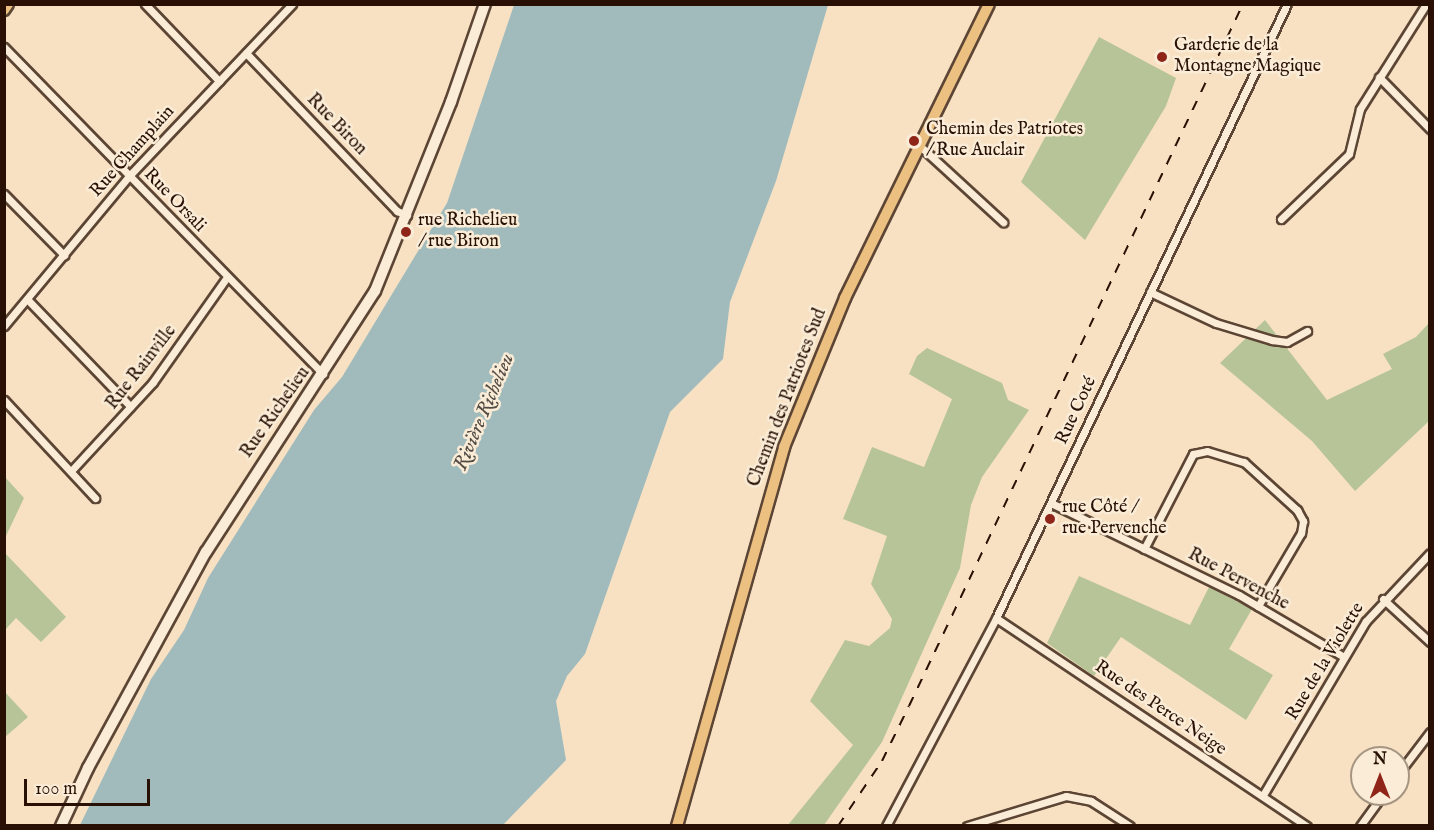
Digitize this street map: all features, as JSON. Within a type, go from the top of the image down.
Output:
[{"type":"main road","points":[[4,10],[8,4]]},
{"type":"main road","name":"Rue Richelieu","points":[[61,825],[88,768],[206,552],[253,474],[323,374],[368,303],[407,215],[485,4]]},
{"type":"main road","name":"Chemin des Patriotes Sud","points":[[676,825],[777,464],[845,298],[989,4]]},
{"type":"street","points":[[145,4],[219,81]]},
{"type":"street","name":"Rue Champlain","points":[[4,326],[129,176],[292,4]]},
{"type":"street","name":"Rue Coté","points":[[886,825],[996,618],[1287,4]]},
{"type":"street","points":[[1281,219],[1349,154],[1357,116],[1426,4]]},
{"type":"street","name":"Rue Orsali","points":[[4,47],[323,374]]},
{"type":"street","name":"Rue Biron","points":[[246,54],[397,211],[407,215]]},
{"type":"street","points":[[1379,77],[1430,129]]},
{"type":"street","points":[[920,146],[1004,222]]},
{"type":"street","points":[[4,194],[64,255]]},
{"type":"street","name":"Rue Rainville","points":[[71,471],[124,418],[130,406],[159,374],[227,277]]},
{"type":"street","points":[[1150,292],[1216,323],[1272,340],[1287,342],[1307,332]]},
{"type":"street","points":[[27,299],[130,406]]},
{"type":"street","points":[[4,400],[95,498]]},
{"type":"street","points":[[1144,549],[1193,454],[1207,451],[1244,462],[1297,510],[1303,521],[1301,533],[1258,606]]},
{"type":"street","name":"Rue Pervenche","points":[[1050,503],[1258,606],[1344,657]]},
{"type":"street","name":"Rue de la Violette","points":[[1263,795],[1344,657],[1383,599],[1429,554]]},
{"type":"street","points":[[1383,599],[1430,642]]},
{"type":"street","name":"Rue des Perce Neige","points":[[996,618],[1307,825]]},
{"type":"street","points":[[1410,758],[1430,732]]},
{"type":"street","points":[[967,825],[1066,795],[1091,801],[1130,825]]},
{"type":"street","points":[[1360,825],[1374,806]]},
{"type":"green space","points":[[1099,37],[1176,78],[1166,106],[1085,240],[1021,182]]},
{"type":"green space","points":[[1265,320],[1327,400],[1392,369],[1383,354],[1416,337],[1429,323],[1429,421],[1355,491],[1312,441],[1220,363]]},
{"type":"green space","points":[[927,348],[1002,383],[1008,400],[1029,410],[982,477],[971,505],[960,568],[882,742],[824,825],[788,825],[853,745],[810,701],[845,640],[869,646],[890,628],[892,619],[871,584],[887,536],[843,519],[872,447],[924,467],[952,399],[909,374],[917,356]]},
{"type":"green space","points":[[5,477],[24,498],[5,538]]},
{"type":"green space","points":[[4,552],[66,617],[41,642],[16,618],[5,630]]},
{"type":"green space","points":[[1079,576],[1190,625],[1209,587],[1252,609],[1229,649],[1273,675],[1246,720],[1121,637],[1094,676],[1047,643]]},
{"type":"green space","points":[[4,691],[28,717],[5,737],[4,737]]},
{"type":"water","name":"Rivière Richelieu","points":[[514,5],[828,5],[776,181],[730,302],[723,359],[670,412],[585,654],[567,676],[556,701],[566,760],[503,825],[80,825],[151,679],[184,630],[208,578],[314,410],[342,377],[447,203]]},
{"type":"railway","points":[[838,826],[882,761],[1243,4]]},
{"type":"place","name":"Garderie de la Montagne Magique","points":[[1162,57]]},
{"type":"place","name":"Chemin des Patriotes / Rue Auclair","points":[[914,141]]},
{"type":"place","name":"rue Richelieu / rue Biron","points":[[406,232]]},
{"type":"place","name":"rue Côté / rue Pervenche","points":[[1050,519]]}]
